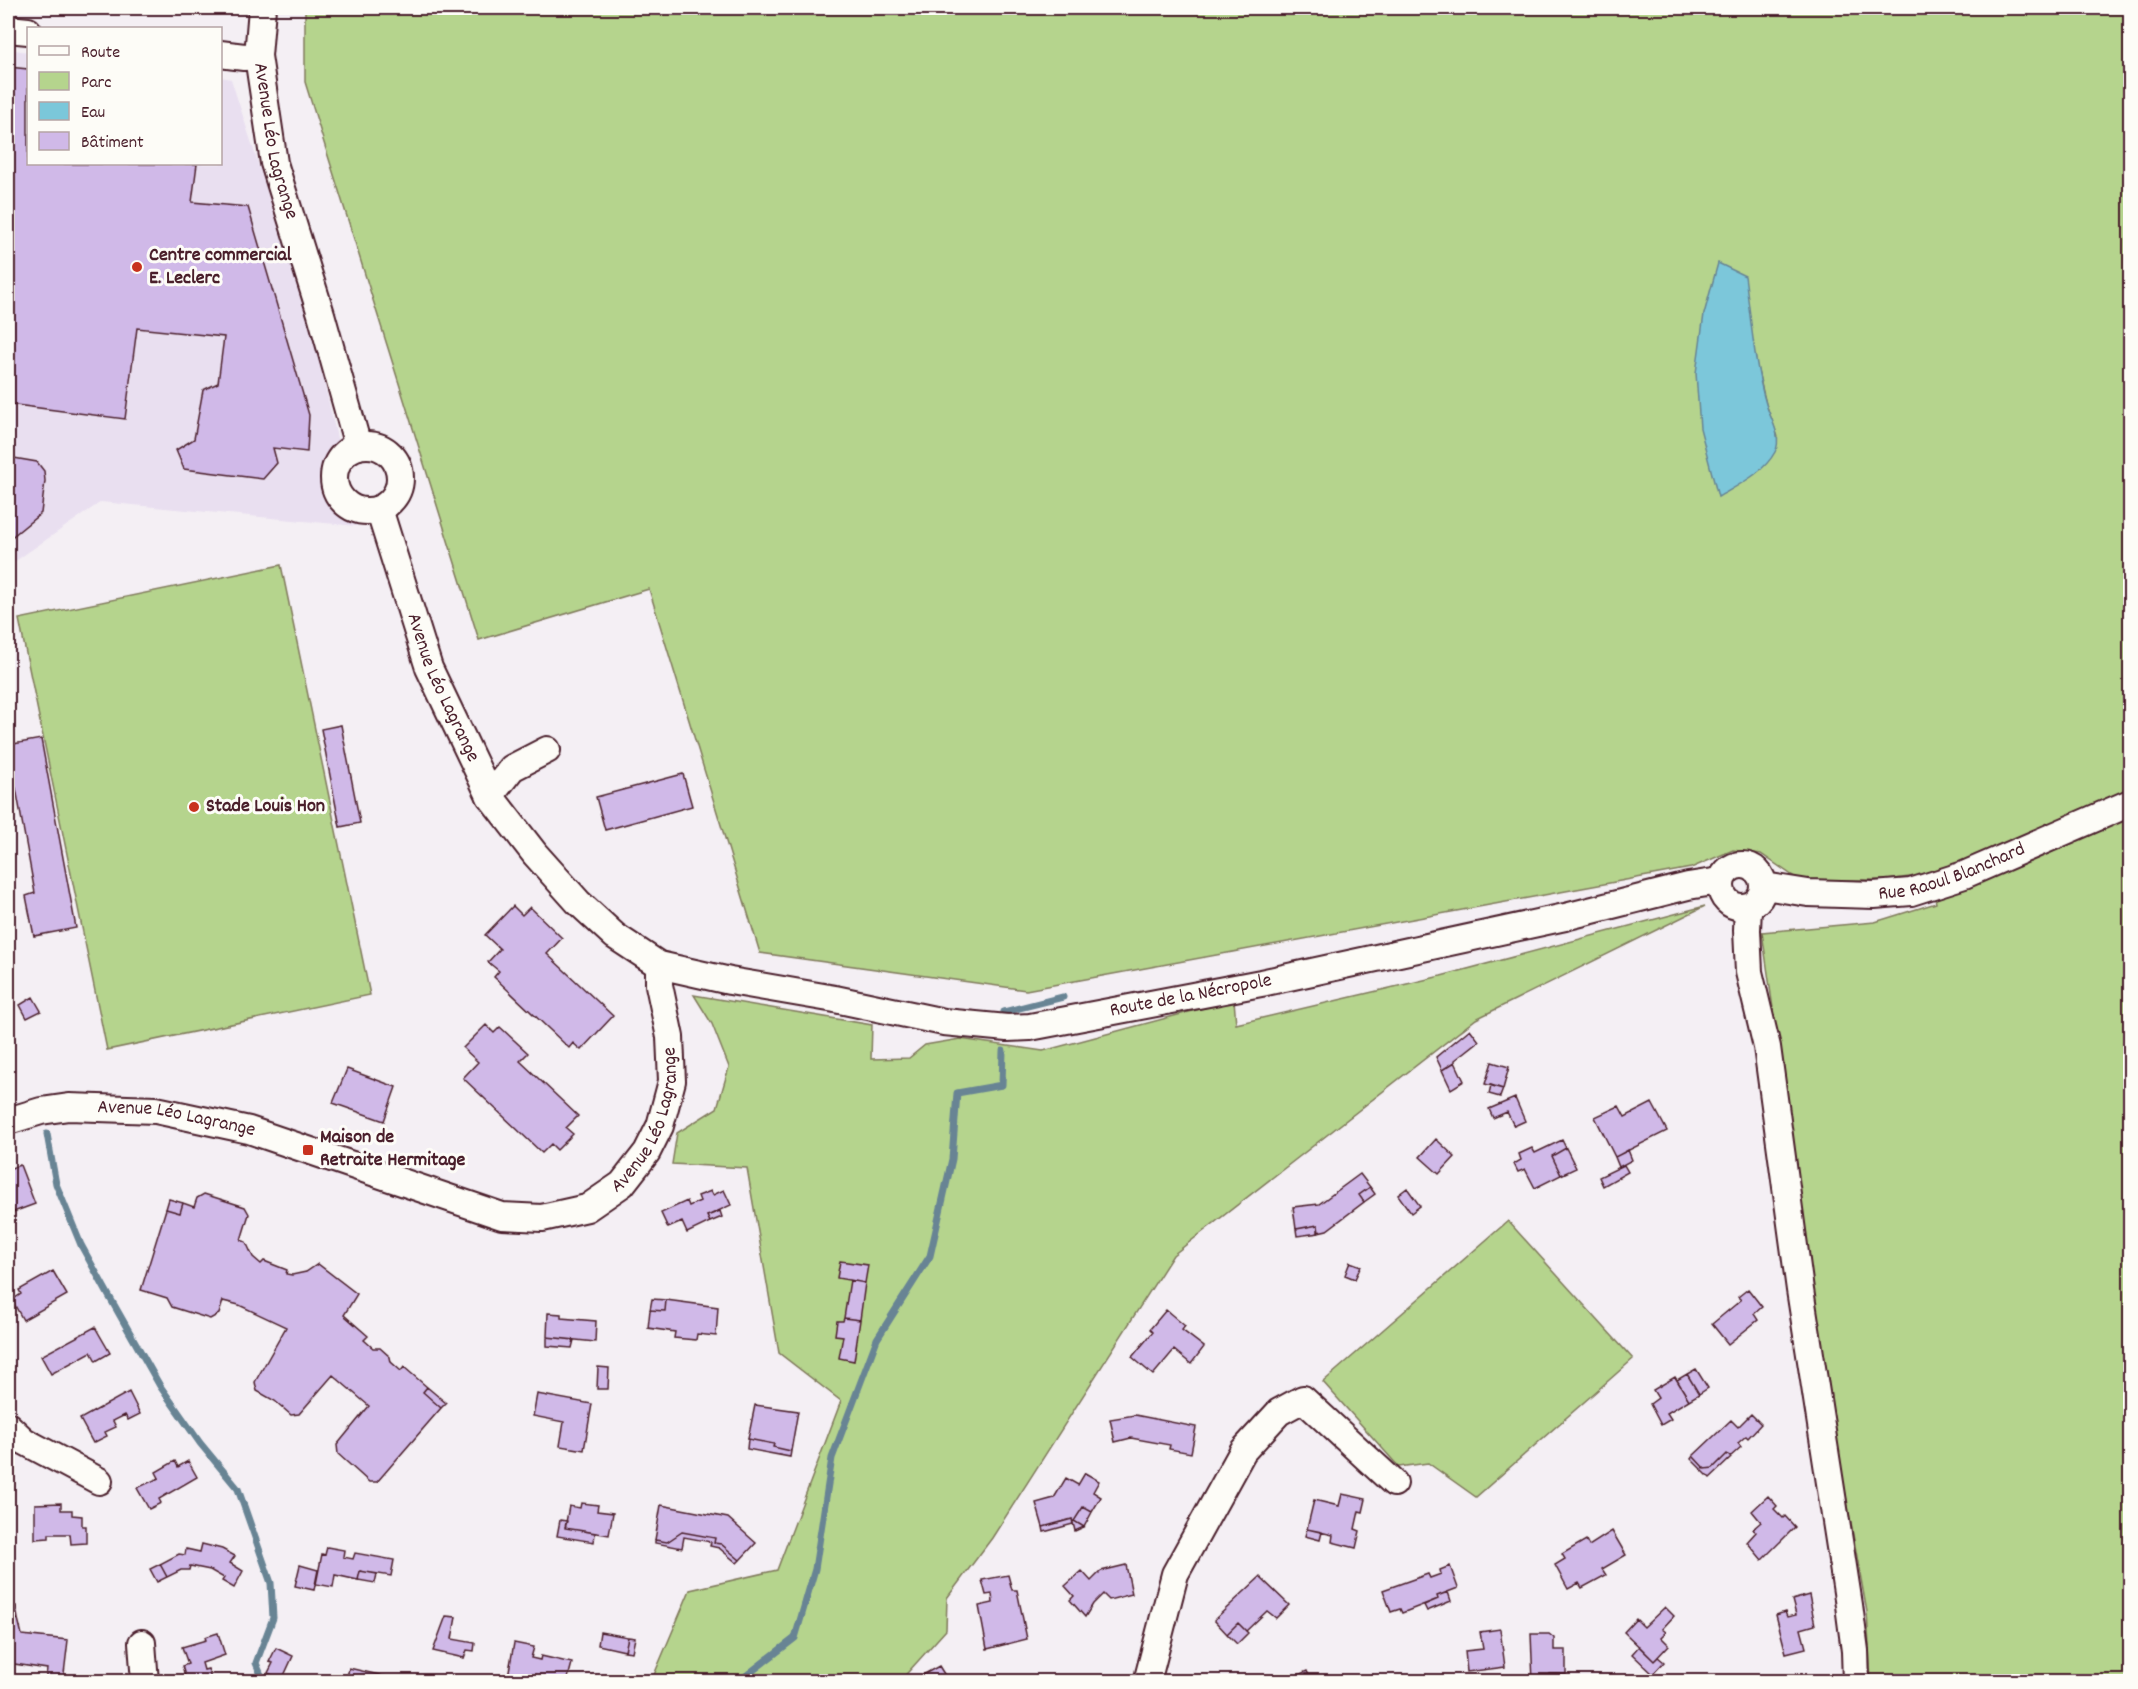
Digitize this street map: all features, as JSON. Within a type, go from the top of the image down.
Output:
[{"type":"street","name":"Avenue Léo Lagrange","points":[[262,8],[258,56],[274,163],[321,314],[358,446]]},
{"type":"street","points":[[8,29],[27,31]]},
{"type":"street","points":[[222,54],[258,56]]},
{"type":"street","points":[[369,444],[380,447],[396,462],[400,473],[399,484],[395,495],[379,509],[358,510],[340,498],[335,489],[333,480],[337,462],[350,449],[369,444]]},
{"type":"street","name":"Avenue Léo Lagrange","points":[[8,1121],[69,1107],[156,1110],[249,1130],[502,1216],[542,1218],[587,1208],[622,1184],[648,1152],[660,1126],[672,1081],[670,1038],[659,985],[659,964],[615,936],[578,902],[535,854],[490,796],[429,668],[379,509]]},
{"type":"street","points":[[490,796],[512,768],[547,750]]},
{"type":"street","name":"Rue Raoul Blanchard","points":[[1764,886],[1808,893],[1874,896],[1911,892],[1964,875],[2130,803]]},
{"type":"street","points":[[1744,864],[1758,872],[1764,886],[1759,899],[1748,907],[1733,906],[1722,896],[1720,881],[1729,868],[1744,864]]},
{"type":"street","name":"Route de la Nécropole","points":[[659,964],[729,981],[835,999],[944,1022],[1007,1028],[1030,1027],[1261,983],[1565,917],[1688,886],[1720,881]]},
{"type":"street","points":[[1748,907],[1749,972],[1767,1047],[1800,1290],[1849,1605],[1855,1651],[1856,1682]]},
{"type":"street","points":[[1147,1682],[1175,1574],[1243,1451],[1279,1412],[1302,1399],[1394,1482]]},
{"type":"street","points":[[8,1426],[24,1441],[99,1481]]},
{"type":"street","points":[[142,1643],[145,1682]]},
{"type":"shaded area","points":[[8,49],[27,52],[27,165],[222,165],[222,77],[231,79],[314,337],[357,526],[101,502],[8,566]]},
{"type":"green space","points":[[305,8],[2130,8],[2130,1681],[1871,1681],[1867,1612],[1833,1424],[1762,932],[1875,922],[1936,903],[1930,874],[1887,880],[1799,880],[1761,854],[1733,850],[1691,868],[1026,990],[760,953],[649,589],[479,640],[305,82]],"holes":[[[1704,314],[1756,363],[1766,404],[1778,437]]]},
{"type":"green space","name":"Stade Louis Hon","points":[[281,565],[370,995],[107,1050],[19,619]]},
{"type":"green space","points":[[1705,906],[1476,1019],[1173,1255],[992,1538],[947,1598],[946,1630],[900,1681],[651,1682],[690,1590],[777,1570],[841,1401],[779,1353],[747,1168],[672,1164],[677,1133],[717,1108],[729,1067],[712,1024],[694,995],[872,1025],[871,1059],[909,1058],[925,1045],[960,1039],[1043,1051],[1234,1000],[1236,1024],[1441,976]]},
{"type":"green space","points":[[1508,1221],[1633,1359],[1476,1497],[1428,1463],[1399,1467],[1323,1382]]},
{"type":"water","points":[[1718,263],[1745,276],[1758,373],[1778,440],[1775,452],[1764,467],[1718,497],[1700,428],[1696,373],[1704,314]]},
{"type":"building","name":"Centre commercial E. Leclerc","points":[[8,67],[27,69],[27,165],[197,165],[192,202],[248,207],[309,415],[307,452],[273,448],[277,463],[263,479],[184,469],[176,450],[194,439],[203,390],[218,383],[224,337],[137,328],[125,419],[8,404]]},
{"type":"building","points":[[8,457],[37,462],[44,471],[45,481],[41,513],[8,540]]},
{"type":"building","points":[[341,725],[360,823],[340,827],[321,729]]},
{"type":"building","points":[[41,739],[76,928],[34,936],[26,896],[35,893],[16,788],[8,789],[8,745]]},
{"type":"building","points":[[683,774],[692,806],[605,830],[596,797]]},
{"type":"building","points":[[513,906],[522,915],[530,907],[562,938],[547,954],[613,1016],[581,1050],[573,1043],[569,1048],[494,977],[499,971],[488,962],[500,949],[485,935]]},
{"type":"building","points":[[33,997],[41,1011],[27,1018],[20,1005]]},
{"type":"building","points":[[486,1025],[494,1033],[500,1027],[528,1053],[520,1061],[578,1116],[566,1128],[573,1134],[557,1150],[551,1144],[542,1153],[463,1078],[478,1062],[463,1048]]},
{"type":"building","points":[[1470,1029],[1479,1041],[1442,1070],[1436,1057]]},
{"type":"building","points":[[1455,1062],[1464,1081],[1451,1089],[1442,1070]]},
{"type":"building","points":[[1492,1062],[1509,1067],[1503,1089],[1485,1084]]},
{"type":"building","points":[[347,1069],[396,1087],[384,1121],[333,1103]]},
{"type":"building","points":[[1491,1085],[1503,1089],[1500,1097],[1489,1094]]},
{"type":"building","points":[[1515,1098],[1525,1121],[1514,1126],[1507,1112],[1493,1118],[1489,1109]]},
{"type":"building","points":[[1652,1103],[1667,1131],[1615,1157],[1595,1117],[1619,1106],[1625,1117]]},
{"type":"building","points":[[1436,1139],[1455,1157],[1439,1174],[1420,1157]]},
{"type":"building","points":[[1562,1140],[1566,1148],[1552,1156],[1561,1175],[1535,1188],[1525,1169],[1518,1172],[1514,1164],[1521,1160],[1519,1154],[1532,1148],[1535,1153]]},
{"type":"building","points":[[1566,1148],[1576,1168],[1561,1175],[1552,1156]]},
{"type":"building","points":[[1628,1150],[1632,1160],[1619,1167],[1615,1157]]},
{"type":"building","points":[[20,1165],[35,1204],[8,1214],[8,1169]]},
{"type":"building","points":[[1624,1165],[1628,1172],[1603,1186],[1599,1177]]},
{"type":"building","points":[[1360,1174],[1370,1187],[1359,1195],[1364,1202],[1327,1230],[1318,1232],[1318,1225],[1296,1229],[1293,1207],[1319,1204]]},
{"type":"building","points":[[1370,1187],[1375,1194],[1364,1202],[1359,1195]]},
{"type":"building","points":[[1407,1188],[1420,1206],[1411,1213],[1398,1195]]},
{"type":"building","points":[[724,1190],[731,1205],[707,1216],[710,1222],[687,1233],[682,1222],[668,1228],[661,1213],[687,1201],[689,1206],[700,1201],[698,1196],[711,1191],[713,1195]]},
{"type":"building","points":[[204,1194],[245,1207],[249,1214],[241,1240],[246,1242],[253,1257],[261,1264],[264,1261],[287,1270],[286,1274],[292,1275],[306,1272],[318,1264],[357,1294],[344,1315],[368,1336],[364,1340],[373,1348],[380,1348],[401,1371],[404,1367],[427,1387],[423,1392],[441,1408],[377,1482],[369,1482],[338,1454],[337,1445],[369,1406],[333,1375],[299,1414],[291,1415],[275,1401],[257,1391],[255,1382],[286,1327],[239,1305],[223,1301],[219,1314],[210,1319],[172,1307],[167,1298],[141,1290],[166,1209],[180,1213],[183,1203],[194,1207],[197,1198]]},
{"type":"building","points":[[169,1199],[183,1203],[180,1213],[166,1209]]},
{"type":"building","points":[[720,1211],[722,1217],[710,1222],[707,1216]]},
{"type":"building","points":[[1318,1225],[1319,1233],[1297,1236],[1296,1229]]},
{"type":"building","points":[[840,1261],[868,1265],[865,1283],[837,1278]]},
{"type":"building","points":[[1350,1262],[1361,1266],[1355,1279],[1345,1275]]},
{"type":"building","points":[[53,1271],[67,1295],[23,1320],[12,1300],[21,1294],[19,1290]]},
{"type":"building","points":[[850,1280],[865,1283],[860,1320],[844,1318]]},
{"type":"building","points":[[1748,1289],[1762,1307],[1754,1314],[1758,1320],[1728,1344],[1712,1324],[1741,1300],[1738,1297]]},
{"type":"building","points":[[652,1299],[666,1300],[665,1311],[650,1310]]},
{"type":"building","points":[[666,1300],[718,1307],[716,1336],[697,1334],[696,1340],[674,1338],[675,1332],[648,1328],[650,1310],[665,1311]]},
{"type":"building","points":[[1166,1310],[1185,1326],[1182,1330],[1204,1347],[1191,1364],[1174,1350],[1153,1375],[1132,1357],[1153,1332],[1150,1329]]},
{"type":"building","points":[[548,1313],[561,1314],[561,1318],[596,1321],[595,1342],[547,1337]]},
{"type":"building","points":[[844,1318],[860,1320],[854,1361],[839,1358],[843,1336],[835,1335],[837,1321],[843,1321]]},
{"type":"building","points":[[95,1327],[110,1353],[96,1361],[91,1352],[51,1374],[41,1356]]},
{"type":"building","points":[[547,1337],[574,1340],[572,1348],[547,1346]]},
{"type":"building","points":[[598,1367],[609,1368],[608,1389],[597,1389]]},
{"type":"building","points":[[1696,1369],[1708,1388],[1699,1394],[1687,1374]]},
{"type":"building","points":[[1687,1374],[1699,1394],[1689,1400],[1677,1380]]},
{"type":"building","points":[[1675,1377],[1689,1400],[1667,1413],[1671,1419],[1661,1425],[1650,1404],[1658,1398],[1653,1390]]},
{"type":"building","points":[[427,1387],[446,1403],[441,1408],[423,1392]]},
{"type":"building","points":[[129,1392],[140,1414],[128,1420],[125,1415],[113,1421],[116,1427],[105,1432],[107,1436],[93,1443],[80,1419]]},
{"type":"building","points":[[537,1394],[592,1404],[584,1450],[560,1446],[564,1422],[533,1416]]},
{"type":"building","points":[[755,1405],[798,1411],[791,1451],[773,1447],[774,1444],[748,1439]]},
{"type":"building","points":[[1751,1414],[1761,1424],[1748,1438],[1746,1436],[1738,1443],[1741,1447],[1730,1457],[1727,1454],[1713,1468],[1705,1469],[1693,1456],[1731,1420],[1738,1427]]},
{"type":"building","points":[[1135,1415],[1196,1427],[1191,1453],[1169,1449],[1170,1445],[1131,1438],[1115,1442],[1110,1419]]},
{"type":"building","points":[[748,1439],[774,1444],[773,1447],[791,1451],[790,1457],[747,1449]]},
{"type":"building","points":[[1727,1454],[1731,1458],[1710,1478],[1691,1459],[1693,1456],[1705,1469],[1713,1468]]},
{"type":"building","points":[[175,1461],[178,1467],[188,1461],[197,1477],[159,1499],[161,1503],[149,1509],[137,1488],[159,1478],[156,1472]]},
{"type":"building","points":[[1085,1473],[1099,1481],[1093,1492],[1101,1497],[1092,1512],[1083,1507],[1074,1521],[1084,1527],[1075,1531],[1072,1519],[1043,1527],[1036,1503],[1054,1498],[1066,1478],[1078,1485]]},
{"type":"building","points":[[1342,1494],[1366,1499],[1363,1512],[1359,1511],[1355,1529],[1360,1531],[1356,1548],[1332,1542],[1333,1535],[1307,1529],[1314,1500],[1339,1506]]},
{"type":"building","points":[[1768,1496],[1777,1506],[1774,1509],[1783,1518],[1785,1516],[1795,1527],[1762,1560],[1747,1542],[1756,1532],[1753,1529],[1761,1522],[1752,1511]]},
{"type":"building","points":[[61,1503],[61,1510],[72,1510],[72,1515],[82,1516],[82,1526],[86,1526],[86,1543],[71,1544],[70,1534],[49,1534],[49,1538],[35,1539],[35,1504]]},
{"type":"building","points":[[581,1503],[598,1505],[597,1511],[613,1513],[609,1535],[565,1528],[569,1506],[580,1508]]},
{"type":"building","points":[[661,1505],[728,1518],[756,1543],[740,1560],[721,1544],[714,1543],[715,1538],[682,1532],[667,1542],[655,1540]]},
{"type":"building","points":[[1083,1507],[1092,1512],[1084,1527],[1074,1521]]},
{"type":"building","points":[[1072,1519],[1073,1524],[1044,1532],[1043,1527]]},
{"type":"building","points":[[560,1520],[567,1521],[565,1528],[595,1533],[594,1542],[557,1536]]},
{"type":"building","points":[[1307,1529],[1322,1532],[1320,1540],[1305,1536]]},
{"type":"building","points":[[1612,1531],[1626,1555],[1602,1569],[1606,1575],[1582,1588],[1579,1583],[1568,1589],[1555,1565],[1565,1559],[1562,1554],[1586,1540],[1589,1546]]},
{"type":"building","points":[[682,1532],[715,1538],[714,1543],[721,1544],[740,1560],[737,1563],[719,1548],[710,1546],[711,1542],[684,1537],[682,1548],[655,1543],[655,1540],[667,1542]]},
{"type":"building","points":[[202,1544],[222,1549],[235,1556],[230,1563],[243,1571],[234,1588],[222,1581],[224,1578],[210,1570],[190,1566],[189,1570],[181,1570],[167,1577],[160,1564],[179,1554],[185,1555],[186,1549],[200,1552]]},
{"type":"building","points":[[327,1547],[344,1550],[343,1557],[353,1559],[355,1553],[394,1560],[391,1576],[360,1571],[358,1580],[335,1575],[333,1587],[316,1584],[322,1554],[325,1555]]},
{"type":"building","points":[[160,1564],[167,1577],[157,1582],[150,1569]]},
{"type":"building","points":[[300,1565],[318,1570],[314,1590],[295,1586]]},
{"type":"building","points":[[1126,1565],[1132,1594],[1109,1600],[1103,1594],[1085,1617],[1070,1600],[1074,1596],[1065,1586],[1082,1571],[1091,1581],[1101,1571]]},
{"type":"building","points":[[1450,1566],[1458,1588],[1437,1596],[1438,1599],[1402,1613],[1400,1609],[1391,1612],[1383,1590],[1428,1574],[1430,1578],[1441,1574],[1440,1570]]},
{"type":"building","points":[[360,1571],[377,1574],[375,1583],[358,1580]]},
{"type":"building","points":[[1008,1575],[1012,1590],[1017,1590],[1027,1639],[987,1649],[979,1606],[993,1603],[992,1594],[986,1595],[982,1580]]},
{"type":"building","points":[[1260,1577],[1289,1605],[1276,1618],[1267,1611],[1246,1631],[1238,1623],[1227,1634],[1214,1620]]},
{"type":"building","points":[[1448,1592],[1451,1601],[1427,1611],[1424,1605]]},
{"type":"building","points":[[1809,1595],[1815,1625],[1801,1629],[1806,1648],[1786,1653],[1776,1615],[1785,1612],[1787,1617],[1796,1615],[1792,1600]]},
{"type":"building","points":[[16,1606],[18,1619],[8,1621],[8,1608]]},
{"type":"building","points":[[1665,1607],[1674,1616],[1662,1629],[1666,1632],[1661,1637],[1669,1645],[1654,1661],[1624,1632],[1636,1619],[1644,1627]]},
{"type":"building","points":[[446,1616],[456,1617],[452,1639],[475,1643],[474,1651],[467,1650],[464,1658],[433,1651]]},
{"type":"building","points":[[18,1619],[22,1635],[68,1640],[63,1682],[45,1682],[47,1669],[8,1663],[8,1621]]},
{"type":"building","points":[[1238,1623],[1248,1633],[1237,1644],[1227,1634]]},
{"type":"building","points":[[1500,1629],[1505,1667],[1467,1672],[1465,1651],[1483,1649],[1480,1632]]},
{"type":"building","points":[[600,1632],[628,1637],[625,1651],[598,1645]]},
{"type":"building","points":[[218,1633],[225,1655],[202,1663],[204,1670],[208,1669],[212,1682],[187,1682],[182,1666],[188,1664],[182,1647],[206,1640],[205,1637]]},
{"type":"building","points":[[1531,1634],[1549,1634],[1554,1638],[1554,1650],[1566,1650],[1566,1674],[1549,1674],[1549,1682],[1533,1682]]},
{"type":"building","points":[[628,1637],[635,1638],[632,1652],[625,1651]]},
{"type":"building","points":[[514,1643],[534,1647],[531,1658],[540,1660],[541,1656],[572,1663],[567,1682],[533,1682],[524,1679],[523,1682],[507,1682]]},
{"type":"building","points":[[1639,1646],[1654,1661],[1658,1657],[1664,1662],[1653,1674],[1632,1654]]},
{"type":"building","points":[[276,1648],[293,1656],[282,1680],[268,1673],[273,1663],[269,1662]]},
{"type":"building","points":[[939,1666],[949,1682],[910,1682]]},
{"type":"building","points":[[349,1668],[388,1677],[387,1682],[346,1682]]},
{"type":"building","points":[[1307,1671],[1312,1682],[1283,1682]]},
{"type":"waterway","points":[[1004,1012],[1063,997]]},
{"type":"waterway","points":[[738,1682],[795,1638],[815,1569],[832,1458],[877,1339],[930,1256],[952,1159],[957,1093],[1002,1085],[1003,1051]]},
{"type":"waterway","points":[[47,1134],[56,1184],[81,1245],[160,1386],[200,1443],[238,1489],[271,1583],[273,1618],[256,1663],[264,1682]]},
{"type":"place","name":"Centre commercial E. Leclerc","points":[[137,267]]},
{"type":"place","name":"Stade Louis Hon","points":[[194,807]]},
{"type":"place","name":"Maison de Retraite Hermitage","points":[[308,1150]]}]
